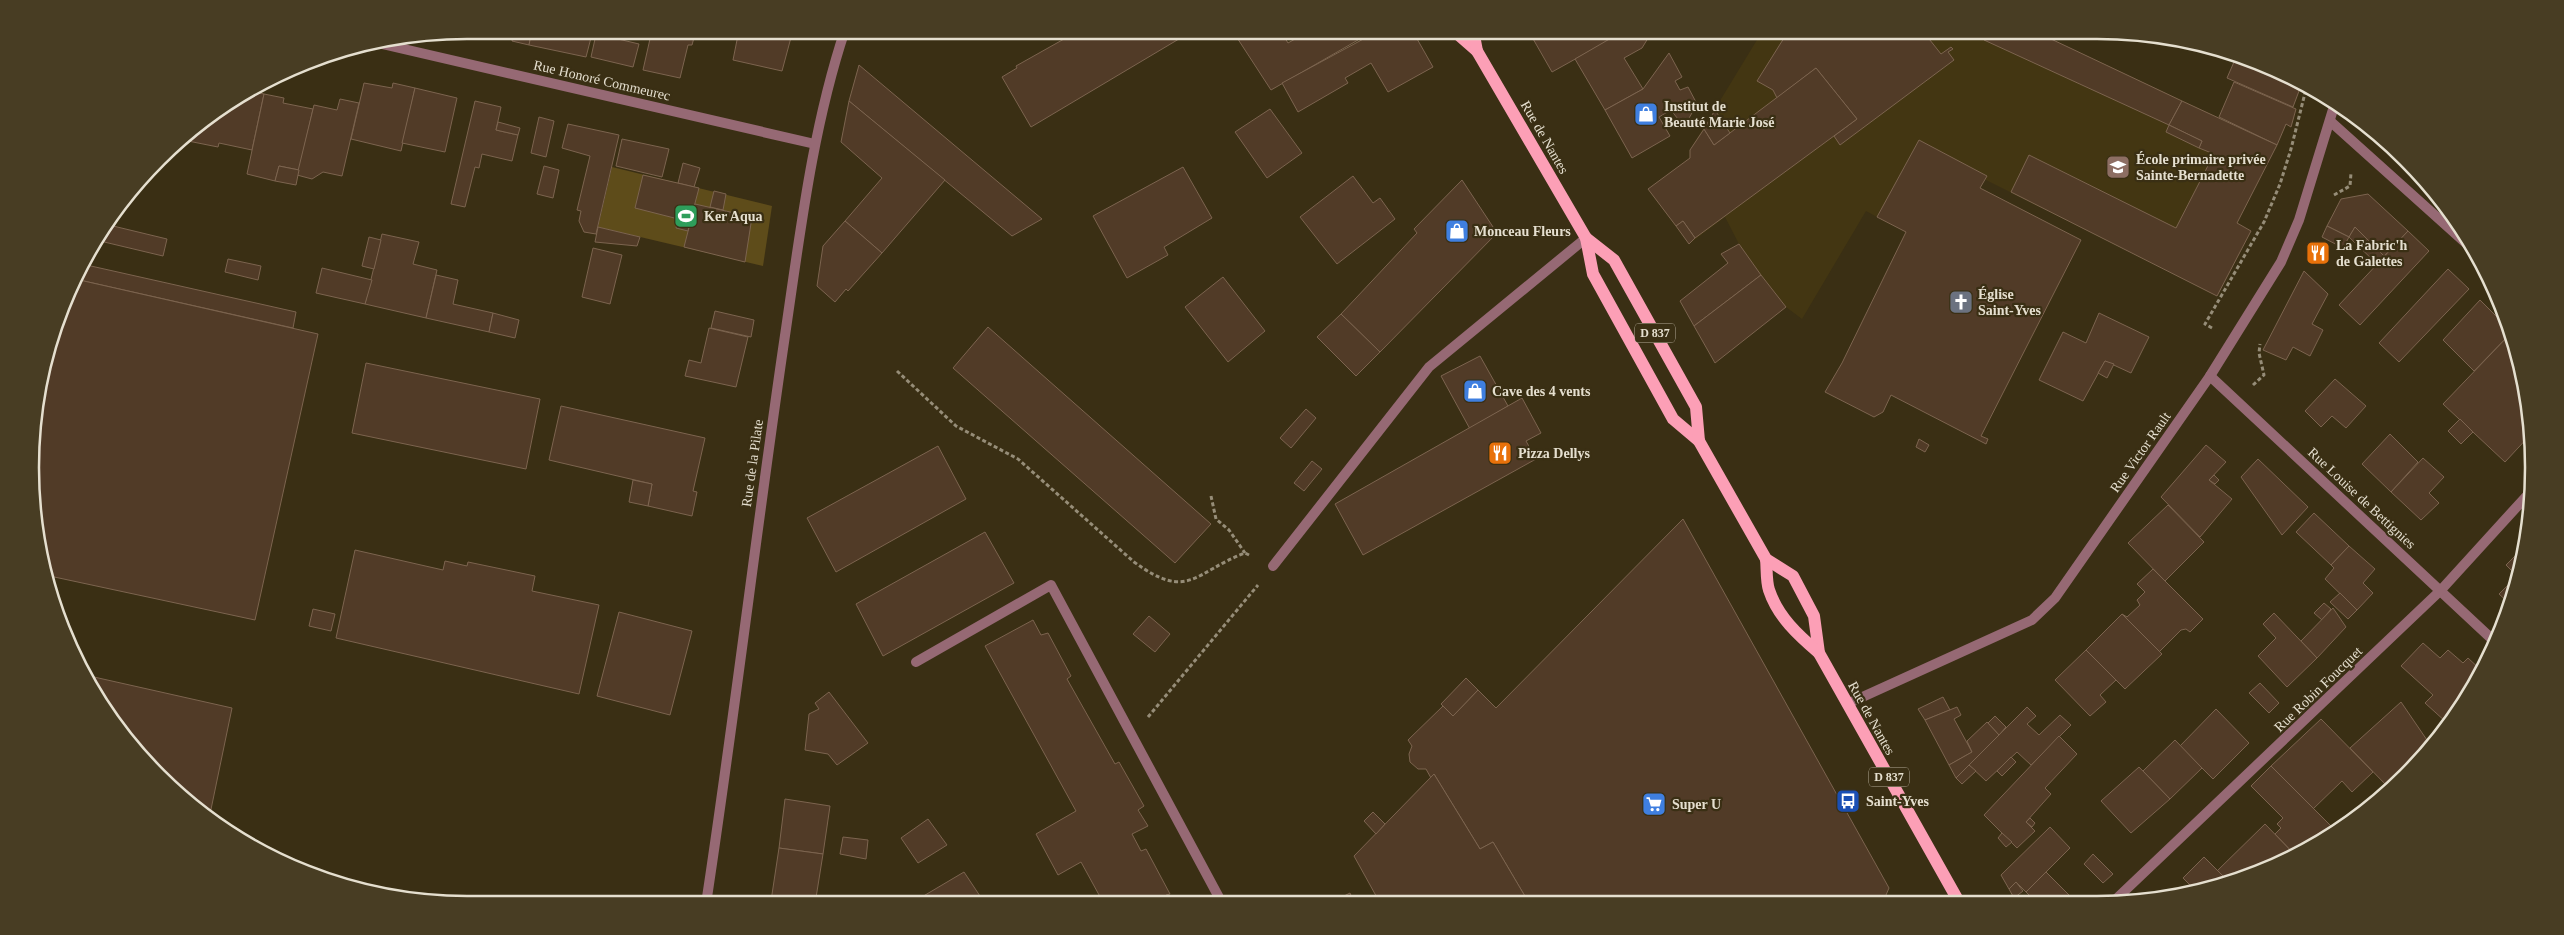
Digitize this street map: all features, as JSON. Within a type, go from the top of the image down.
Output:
[{"type":"main road","name":"Rue de Nantes","points":[[1463,39],[1477,51],[1586,238],[1594,274],[1673,419],[1699,441],[1766,559],[1768,589],[1790,629],[1819,653]]},
{"type":"main road","name":"Rue de Nantes","points":[[1475,39],[1477,51]]},
{"type":"main road","name":"Rue de Nantes","points":[[1586,238],[1614,260],[1696,407],[1699,441]]},
{"type":"main road","name":"Rue de Nantes","points":[[1766,559],[1793,576],[1814,616],[1819,653],[1956,896]]},
{"type":"street","name":"Rue de la Pilate","points":[[707,896],[765,470],[814,144],[832,68],[842,39]]},
{"type":"street","name":"Rue Honoré Commeurec","points":[[390,46],[814,144]]},
{"type":"street","name":"Rue Victor Rault","points":[[1847,704],[2032,620],[2056,598],[2210,376],[2281,262],[2299,220],[2333,110]]},
{"type":"street","points":[[2330,121],[2457,235]]},
{"type":"street","points":[[1274,566],[1429,367],[1586,238]]},
{"type":"street","name":"Rue Louise de Bettignies","points":[[2210,376],[2490,637]]},
{"type":"street","name":"Rue Robin Foucquet","points":[[2120,895],[2441,590],[2524,499]]},
{"type":"street","points":[[916,662],[1051,586],[1218,896]]},
{"type":"path","points":[[2205,324],[2264,222],[2283,175],[2305,93]]},
{"type":"path","points":[[898,371],[956,426],[1018,458],[1134,562],[1155,576],[1181,583],[1193,581],[1222,563],[1245,553]]},
{"type":"path","points":[[1132,735],[1185,675],[1274,566],[1245,553],[1229,530],[1216,519],[1211,496]]},
{"type":"shaded area","name":"École primaire privée Sainte-Bernadette","points":[[1758,39],[2051,39],[2277,145],[2237,223],[2251,231],[2217,296],[1984,179],[1986,176],[1919,140],[1877,217],[1866,211],[1802,319],[1786,307],[1761,275],[1739,244],[1725,217],[1689,244],[1648,189],[1690,158],[1690,150]]},
{"type":"shaded area","name":"Ker Aqua","points":[[612,167],[772,206],[763,266],[598,227]]},
{"type":"building","points":[[512,39],[530,39],[529,45],[512,41]]},
{"type":"building","points":[[530,39],[591,39],[586,57],[529,45]]},
{"type":"building","points":[[595,39],[618,39],[639,44],[633,67],[591,57]]},
{"type":"building","points":[[650,39],[694,39],[692,45],[688,45],[680,78],[643,70]]},
{"type":"building","points":[[737,39],[791,39],[782,71],[733,60]]},
{"type":"building","points":[[1064,39],[1179,39],[1031,127],[1002,77],[1017,68],[1016,66]]},
{"type":"building","points":[[1238,39],[1286,39],[1288,43],[1295,39],[1358,40],[1271,90]]},
{"type":"building","points":[[1363,39],[1417,39],[1433,67],[1388,92],[1371,63],[1345,78],[1348,83],[1298,112],[1282,83]]},
{"type":"building","points":[[1533,39],[1611,39],[1552,72]]},
{"type":"building","points":[[1609,39],[1648,39],[1642,48],[1624,58],[1643,89],[1605,110],[1575,59]]},
{"type":"building","points":[[1783,39],[1929,39],[1941,54],[1951,47],[1953,49],[1948,52],[1954,60],[1840,145],[1834,136],[1857,119],[1816,68],[1777,98],[1773,90],[1757,81]]},
{"type":"building","points":[[2051,39],[2182,101],[2169,125],[1984,40]]},
{"type":"building","points":[[1669,53],[1682,77],[1675,81],[1680,90],[1688,87],[1697,104],[1684,127],[1671,110],[1659,117],[1670,136],[1632,158],[1605,110],[1643,89]]},
{"type":"building","points":[[2234,62],[2261,71],[2299,90],[2293,107],[2227,78]]},
{"type":"building","points":[[859,65],[1042,219],[1012,236],[849,101]]},
{"type":"building","points":[[1816,68],[1857,119],[1695,238],[1683,221],[1676,226],[1648,189],[1690,158],[1690,150],[1704,129],[1714,145]]},
{"type":"building","points":[[2234,82],[2296,109],[2291,127],[2286,124],[2277,145],[2219,117]]},
{"type":"building","points":[[364,83],[392,88],[393,83],[415,88],[401,151],[351,139]]},
{"type":"building","points":[[415,88],[457,98],[445,152],[402,143]]},
{"type":"building","points":[[259,93],[264,94],[252,150],[219,143],[218,147],[189,141],[229,111]]},
{"type":"building","points":[[264,94],[284,98],[283,103],[313,109],[299,170],[279,166],[275,181],[247,174]]},
{"type":"building","points":[[340,99],[359,103],[342,176],[323,172],[312,179],[297,175],[314,105],[337,110]]},
{"type":"building","points":[[475,101],[501,107],[496,130],[518,135],[512,161],[482,154],[479,168],[475,167],[465,207],[451,204]]},
{"type":"building","points":[[849,101],[945,180],[882,253],[845,221],[882,178],[841,142]]},
{"type":"building","points":[[2182,101],[2277,145],[2237,223],[2251,231],[2217,296],[2011,192],[2029,155],[2176,228],[2214,154],[2199,148],[2202,141],[2169,125]]},
{"type":"building","points":[[1270,109],[1302,153],[1267,178],[1235,132]]},
{"type":"building","points":[[1715,110],[1730,133],[1714,145],[1704,129]]},
{"type":"building","points":[[539,117],[554,121],[546,157],[531,153]]},
{"type":"building","points":[[498,122],[520,128],[518,135],[496,130]]},
{"type":"building","points":[[568,124],[619,135],[596,234],[584,232],[579,221],[581,211],[577,210],[590,156],[562,148]]},
{"type":"building","points":[[2169,125],[2202,141],[2199,148],[2166,132]]},
{"type":"building","points":[[622,139],[669,149],[662,177],[616,166]]},
{"type":"building","name":"Église Saint-Yves","points":[[1919,140],[1987,176],[1980,188],[2081,240],[1981,436],[1988,439],[1986,444],[1891,395],[1883,412],[1874,417],[1825,392],[1842,363],[1906,232],[1877,217]]},
{"type":"building","points":[[683,163],[700,168],[694,187],[678,183]]},
{"type":"building","points":[[279,166],[299,170],[296,185],[275,181]]},
{"type":"building","points":[[544,166],[559,170],[553,198],[537,194]]},
{"type":"building","points":[[1183,167],[1212,218],[1164,247],[1168,255],[1127,278],[1093,216]]},
{"type":"building","points":[[643,175],[699,188],[690,222],[635,208]]},
{"type":"building","points":[[1353,176],[1373,203],[1380,198],[1395,219],[1337,264],[1300,217]]},
{"type":"building","points":[[1462,180],[1497,233],[1380,352],[1341,314],[1417,233],[1414,229]]},
{"type":"building","points":[[714,191],[726,194],[723,210],[710,207]]},
{"type":"building","points":[[2368,194],[2408,231],[2384,256],[2355,227],[2349,237],[2327,226],[2341,199]]},
{"type":"building","points":[[695,204],[752,217],[745,262],[684,247]]},
{"type":"building","points":[[678,218],[690,222],[688,231],[676,228]]},
{"type":"building","points":[[845,221],[882,253],[848,291],[846,289],[835,302],[817,286],[823,246]]},
{"type":"building","points":[[1683,221],[1695,238],[1689,244],[1676,226]]},
{"type":"building","points":[[113,226],[167,239],[163,256],[103,242]]},
{"type":"building","points":[[2327,226],[2349,237],[2343,248],[2322,237]]},
{"type":"building","points":[[598,227],[640,237],[637,246],[595,242]]},
{"type":"building","points":[[2355,227],[2384,256],[2377,264],[2349,237]]},
{"type":"building","points":[[2408,231],[2429,251],[2360,325],[2339,305]]},
{"type":"building","points":[[382,234],[419,242],[413,264],[437,270],[426,318],[365,304]]},
{"type":"building","points":[[369,237],[381,240],[374,269],[362,266]]},
{"type":"building","points":[[1739,244],[1761,275],[1694,326],[1680,301],[1728,263],[1721,254]]},
{"type":"building","points":[[593,248],[622,255],[610,304],[582,297]]},
{"type":"building","points":[[228,259],[261,266],[258,280],[225,272]]},
{"type":"building","points":[[89,266],[296,312],[293,328],[82,281]]},
{"type":"building","points":[[322,268],[372,280],[365,304],[316,293]]},
{"type":"building","points":[[2448,269],[2469,289],[2399,362],[2379,343]]},
{"type":"building","points":[[2304,271],[2328,294],[2312,324],[2323,330],[2310,356],[2293,347],[2286,360],[2263,350]]},
{"type":"building","points":[[436,275],[458,280],[453,304],[493,313],[489,332],[426,318]]},
{"type":"building","points":[[1761,275],[1786,307],[1715,363],[1694,326]]},
{"type":"building","points":[[1223,277],[1265,331],[1228,362],[1185,307]]},
{"type":"building","points":[[82,281],[318,334],[255,620],[53,577],[42,523],[40,496],[39,468],[42,412],[53,357],[71,303]]},
{"type":"building","points":[[2480,300],[2498,318],[2505,339],[2474,371],[2443,340]]},
{"type":"building","points":[[715,311],[754,320],[751,337],[711,328]]},
{"type":"building","points":[[493,313],[519,320],[515,338],[489,332]]},
{"type":"building","points":[[2099,313],[2149,337],[2131,373],[2105,361],[2083,401],[2039,380],[2063,332],[2086,343]]},
{"type":"building","points":[[1341,314],[1380,352],[1356,376],[1317,337]]},
{"type":"building","points":[[988,327],[1211,524],[1175,563],[953,368]]},
{"type":"building","points":[[709,328],[748,337],[736,387],[685,376],[689,360],[701,363]]},
{"type":"building","points":[[2505,339],[2517,384],[2522,412],[2524,441],[2505,462],[2443,404]]},
{"type":"building","name":"Cave des 4 vents","points":[[1480,356],[1508,406],[1470,429],[1441,376]]},
{"type":"building","points":[[2105,361],[2114,364],[2107,378],[2098,373]]},
{"type":"building","points":[[366,363],[540,399],[526,469],[352,433]]},
{"type":"building","points":[[2335,379],[2366,406],[2346,428],[2332,416],[2321,427],[2305,411]]},
{"type":"building","points":[[1522,398],[1541,433],[1526,441],[1536,459],[1363,555],[1335,504]]},
{"type":"building","points":[[561,406],[705,438],[693,491],[697,492],[692,516],[648,506],[652,484],[549,460]]},
{"type":"building","points":[[1306,409],[1316,418],[1291,448],[1280,438]]},
{"type":"building","points":[[2460,419],[2473,432],[2461,444],[2448,431]]},
{"type":"building","points":[[2390,434],[2418,462],[2391,492],[2362,464]]},
{"type":"building","points":[[1919,439],[1929,445],[1925,452],[1916,447]]},
{"type":"building","points":[[2206,445],[2226,462],[2209,480],[2232,499],[2200,537],[2161,497]]},
{"type":"building","points":[[938,446],[966,499],[836,572],[807,518]]},
{"type":"building","points":[[2423,458],[2444,477],[2429,493],[2439,503],[2421,520],[2391,492]]},
{"type":"building","points":[[2258,459],[2308,507],[2282,535],[2241,477]]},
{"type":"building","points":[[1312,461],[1322,469],[1304,491],[1294,483]]},
{"type":"building","points":[[2214,475],[2219,480],[2215,484],[2209,480]]},
{"type":"building","points":[[633,480],[652,484],[648,506],[629,502]]},
{"type":"building","points":[[2168,505],[2204,542],[2165,581],[2128,543]]},
{"type":"building","points":[[2314,513],[2349,546],[2331,565],[2296,532]]},
{"type":"building","points":[[1683,519],[1889,888],[1886,896],[1525,896],[1493,842],[1480,849],[1434,774],[1431,778],[1426,769],[1418,769],[1410,762],[1409,754],[1412,746],[1408,740],[1443,706],[1453,716],[1478,690],[1496,708]]},
{"type":"building","points":[[985,532],[1014,583],[883,656],[856,604]]},
{"type":"building","points":[[2349,546],[2375,569],[2363,583],[2373,593],[2357,610],[2325,579],[2334,568],[2331,565]]},
{"type":"building","points":[[355,550],[443,570],[445,561],[467,566],[468,562],[535,576],[532,591],[599,605],[579,694],[336,638]]},
{"type":"building","points":[[2516,555],[2512,571],[2506,565]]},
{"type":"building","points":[[2153,569],[2203,619],[2190,632],[2186,629],[2181,630],[2159,652],[2122,614],[2127,617],[2140,605],[2137,600],[2145,592],[2137,584]]},
{"type":"building","points":[[2509,584],[2504,599],[2499,594]]},
{"type":"building","points":[[2340,593],[2357,610],[2348,619],[2330,602]]},
{"type":"building","points":[[2324,603],[2331,609],[2322,620],[2314,613]]},
{"type":"building","points":[[2333,608],[2346,627],[2317,658],[2301,641]]},
{"type":"building","points":[[313,609],[335,614],[331,631],[309,626]]},
{"type":"building","points":[[619,612],[692,631],[670,715],[597,696]]},
{"type":"building","points":[[2274,613],[2317,658],[2287,687],[2258,656],[2276,638],[2263,624]]},
{"type":"building","points":[[2122,614],[2162,654],[2125,689],[2086,650]]},
{"type":"building","points":[[1149,616],[1170,634],[1155,652],[1133,634]]},
{"type":"building","points":[[1033,620],[1041,635],[1048,633],[1071,676],[1067,679],[1115,764],[1119,762],[1144,806],[1138,810],[1148,826],[1132,834],[1141,851],[1146,849],[1170,894],[1166,896],[1100,896],[1081,862],[1058,875],[1036,834],[1076,811],[985,646]]},
{"type":"building","points":[[2423,643],[2440,658],[2448,650],[2463,663],[2468,658],[2476,666],[2443,720],[2425,703],[2433,695],[2401,666]]},
{"type":"building","points":[[2086,650],[2116,680],[2100,695],[2106,702],[2090,716],[2055,680]]},
{"type":"building","points":[[94,678],[232,708],[211,811],[164,771],[145,750],[127,729]]},
{"type":"building","points":[[1466,678],[1478,690],[1453,716],[1441,704]]},
{"type":"building","points":[[2260,683],[2279,703],[2269,713],[2249,693]]},
{"type":"building","points":[[829,692],[868,743],[837,765],[828,754],[805,750],[809,714],[819,709],[815,703]]},
{"type":"building","points":[[1943,697],[1950,710],[1925,720],[1918,709]]},
{"type":"building","points":[[2401,702],[2427,740],[2385,784],[2350,748]]},
{"type":"building","points":[[1957,707],[1961,715],[1954,719],[1972,752],[1949,765],[1925,720]]},
{"type":"building","points":[[2027,707],[2036,716],[2027,724],[2039,735],[2060,715],[2071,725],[2031,765],[2017,752],[1986,781],[1969,765]]},
{"type":"building","points":[[2216,709],[2249,743],[2213,779],[2180,746]]},
{"type":"building","points":[[1995,716],[2006,727],[1999,735],[1988,723]]},
{"type":"building","points":[[2321,719],[2373,772],[2352,792],[2342,781],[2313,809],[2271,766]]},
{"type":"building","points":[[1987,722],[1999,735],[1956,778],[1949,765],[1972,752],[1967,741]]},
{"type":"building","points":[[2059,736],[2077,754],[2045,788],[2051,794],[2026,822],[2035,831],[2017,848],[1984,815]]},
{"type":"building","points":[[2175,740],[2202,768],[2170,799],[2143,771]]},
{"type":"building","points":[[2011,757],[2016,762],[2002,776],[1997,771]]},
{"type":"building","points":[[1969,765],[1976,771],[1962,784],[1956,778]]},
{"type":"building","points":[[2271,766],[2331,826],[2290,850],[2275,834],[2281,828],[2277,824],[2283,818],[2251,786]]},
{"type":"building","points":[[2139,767],[2170,799],[2131,833],[2101,801]]},
{"type":"building","points":[[1434,774],[1480,849],[1493,842],[1525,896],[1376,896],[1354,856]]},
{"type":"building","points":[[785,799],[830,806],[823,854],[779,848]]},
{"type":"building","points":[[1373,812],[1385,824],[1376,834],[1364,821]]},
{"type":"building","points":[[2030,818],[2035,823],[2032,827],[2026,822]]},
{"type":"building","points":[[928,819],[947,845],[918,863],[901,838]]},
{"type":"building","points":[[2265,824],[2290,850],[2261,864],[2223,877],[2217,871]]},
{"type":"building","points":[[2050,827],[2070,848],[2026,892],[2016,882],[2009,889],[2001,875]]},
{"type":"building","points":[[2002,833],[2012,842],[2006,847],[1998,838]]},
{"type":"building","points":[[843,837],[868,840],[866,859],[840,854]]},
{"type":"building","points":[[779,848],[823,854],[816,896],[772,896]]},
{"type":"building","points":[[2093,854],[2113,874],[2103,883],[2084,864]]},
{"type":"building","points":[[2204,857],[2224,876],[2191,886],[2183,878]]},
{"type":"building","points":[[964,872],[980,896],[923,896]]},
{"type":"building","points":[[2046,872],[2070,896],[2030,896],[2026,892]]},
{"type":"building","points":[[2016,882],[2023,891],[2017,896],[2013,896],[2009,889]]},
{"type":"place","name":"Institut de Beauté Marie José","points":[[1646,114]]},
{"type":"place","name":"École primaire privée Sainte-Bernadette","points":[[2118,167]]},
{"type":"place","name":"Ker Aqua","points":[[686,216]]},
{"type":"place","name":"Monceau Fleurs","points":[[1457,231]]},
{"type":"place","name":"La Fabric'h de Galettes","points":[[2318,253]]},
{"type":"place","name":"Église Saint-Yves","points":[[1961,302]]},
{"type":"place","name":"Cave des 4 vents","points":[[1475,391]]},
{"type":"place","name":"Pizza Dellys","points":[[1500,453]]},
{"type":"place","name":"Saint-Yves","points":[[1848,801]]},
{"type":"place","name":"Super U","points":[[1654,804]]}]
